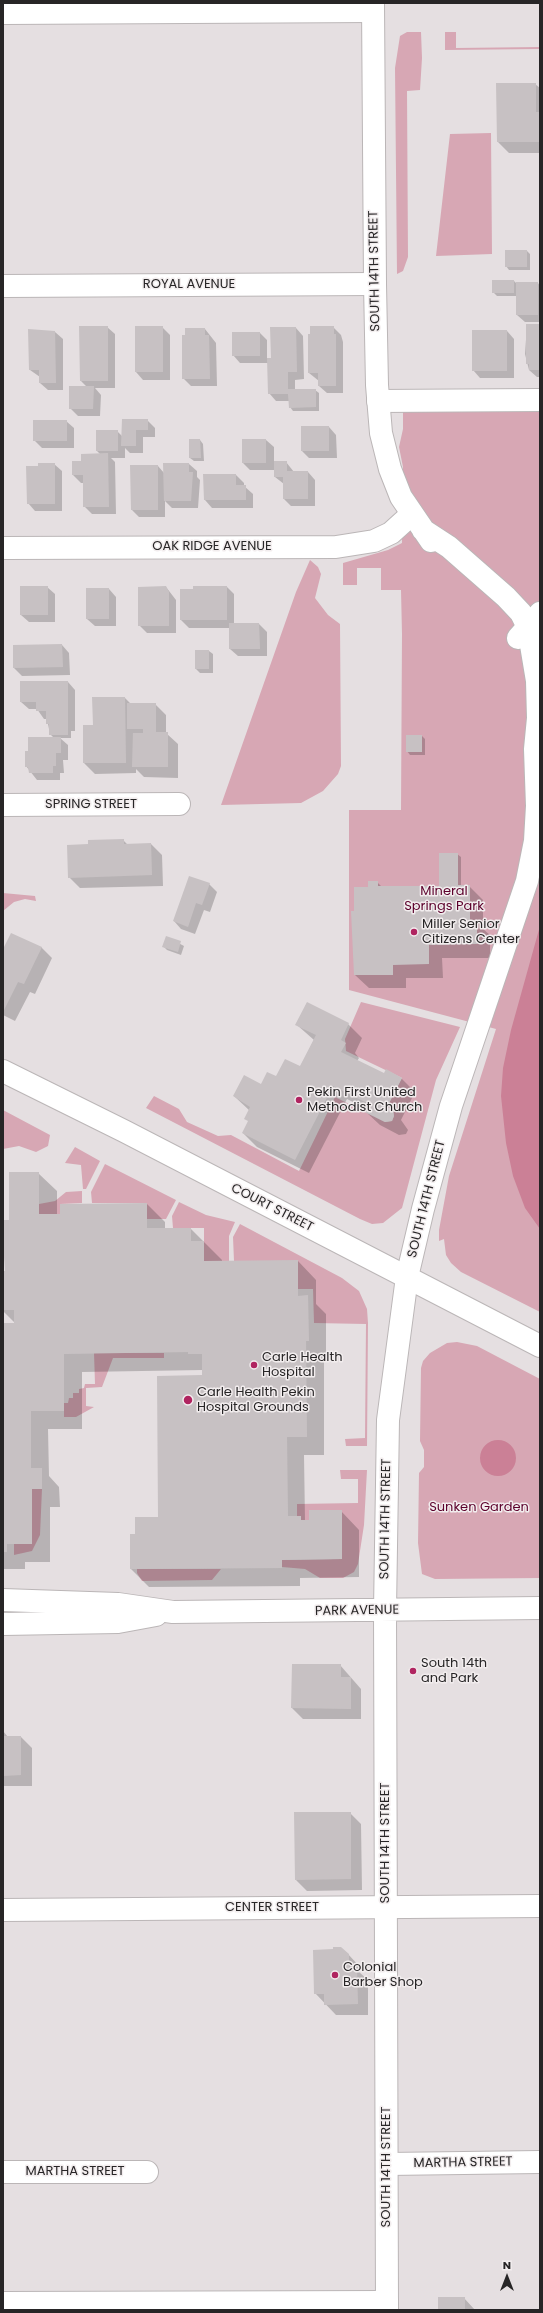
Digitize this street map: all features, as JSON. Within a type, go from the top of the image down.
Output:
[{"type":"street","points":[[3,13],[373,7]]},
{"type":"street","name":"SOUTH 14TH STREET","points":[[373,7],[375,284],[378,401],[381,433],[390,469],[402,497],[418,522],[506,597],[521,613],[529,626],[539,675],[538,718],[535,749],[537,806],[535,841],[531,866],[510,936],[442,1139],[407,1277],[388,1420],[385,1610],[387,2306]]},
{"type":"street","name":"ROYAL AVENUE","points":[[3,286],[375,284]]},
{"type":"street","points":[[378,401],[540,400]]},
{"type":"street","name":"OAK RIDGE AVENUE","points":[[3,548],[336,547],[374,542],[418,522]]},
{"type":"street","name":"SOUTH 14TH STREET","points":[[529,626],[527,681],[530,720],[535,749]]},
{"type":"street","name":"SPRING STREET","points":[[3,805],[179,804]]},
{"type":"street","name":"COURT STREET","points":[[3,1071],[540,1346]]},
{"type":"street","name":"PARK AVENUE","points":[[3,1600],[118,1604],[173,1612],[540,1608]]},
{"type":"street","name":"PARK AVENUE","points":[[3,1624],[118,1622],[173,1612]]},
{"type":"street","name":"CENTER STREET","points":[[3,1910],[540,1906]]},
{"type":"street","name":"MARTHA STREET","points":[[386,2164],[540,2162]]},
{"type":"street","name":"MARTHA STREET","points":[[3,2172],[147,2172]]},
{"type":"street","points":[[3,2303],[118,2306],[387,2306]]},
{"type":"green space","points":[[407,32],[421,32],[422,58],[420,90],[407,91],[408,257],[403,271],[397,274],[395,68],[400,36]]},
{"type":"green space","points":[[445,32],[456,32],[456,48],[540,47],[540,49],[445,50]]},
{"type":"green space","points":[[491,133],[492,254],[436,256],[450,134]]},
{"type":"green space","name":"Mineral Springs Park","points":[[540,400],[540,1312],[461,1272],[451,1263],[446,1255],[444,1239],[439,1241],[439,1230],[449,1176],[496,1029],[349,990],[349,810],[401,810],[402,634],[401,590],[381,590],[381,568],[357,568],[357,585],[343,585],[343,563],[388,550],[402,543],[403,467],[399,447],[403,429],[403,401]]},
{"type":"green space","points":[[310,560],[318,567],[321,574],[315,598],[328,615],[340,624],[341,766],[338,774],[323,791],[301,803],[221,805],[296,592]]},
{"type":"green space","points":[[3,893],[35,896],[36,901],[25,899],[14,902],[3,911]]},
{"type":"green space","points":[[361,1002],[460,1027],[436,1080],[402,1208],[383,1223],[372,1224],[360,1219],[146,1108],[154,1096],[179,1109],[187,1122],[218,1136],[231,1135],[299,1171],[335,1097],[385,1122],[392,1121],[394,1116],[393,1110],[387,1107],[402,1078],[346,1051],[345,1039]]},
{"type":"green space","points":[[3,1110],[50,1135],[48,1146],[36,1152],[19,1146],[3,1149]]},
{"type":"green space","points":[[75,1147],[100,1161],[86,1189],[83,1189],[81,1165],[65,1163]]},
{"type":"green space","points":[[105,1164],[176,1200],[166,1219],[147,1219],[147,1203],[92,1203],[91,1192]]},
{"type":"green space","points":[[82,1191],[82,1203],[60,1204],[60,1214],[39,1214],[39,1204],[55,1201],[66,1192]]},
{"type":"green space","points":[[179,1202],[206,1215],[235,1222],[229,1236],[229,1261],[204,1261],[204,1228],[173,1228],[172,1216]]},
{"type":"green space","points":[[240,1224],[342,1278],[359,1291],[367,1309],[368,1323],[367,1446],[346,1446],[345,1439],[365,1438],[366,1324],[314,1323],[313,1289],[298,1289],[298,1261],[234,1261],[233,1237]]},
{"type":"green space","name":"Sunken Garden","points":[[457,1342],[477,1346],[540,1379],[540,1578],[435,1579],[422,1574],[418,1543],[419,1473],[424,1467],[424,1450],[420,1441],[421,1368],[423,1361],[430,1353],[447,1343]]},
{"type":"green space","points":[[94,1353],[164,1353],[164,1358],[113,1358],[102,1387],[86,1388],[86,1406],[94,1407],[76,1417],[64,1417],[64,1403],[68,1403],[69,1398],[73,1398],[73,1393],[79,1393],[79,1389],[84,1388],[85,1384],[95,1384]]},
{"type":"green space","points":[[340,1470],[367,1470],[364,1525],[358,1564],[354,1572],[343,1578],[320,1578],[305,1569],[282,1567],[282,1560],[342,1559],[342,1511],[309,1520],[301,1520],[301,1516],[297,1516],[297,1504],[358,1503],[358,1479],[341,1479]]},
{"type":"green space","points":[[32,1489],[42,1489],[40,1535],[32,1551],[14,1555],[14,1544],[32,1544]]},
{"type":"green space","points":[[137,1569],[221,1569],[212,1580],[142,1581],[137,1573]]},
{"type":"shaded area","points":[[540,926],[540,1229],[525,1208],[513,1176],[506,1143],[501,1096],[503,1068],[511,1030]]},
{"type":"shaded area","points":[[501,1440],[511,1445],[515,1451],[515,1465],[511,1471],[505,1475],[495,1476],[485,1471],[481,1465],[480,1455],[485,1445],[491,1441]]},
{"type":"building","points":[[496,83],[536,83],[536,112],[540,112],[540,142],[497,142]]},
{"type":"building","points":[[505,250],[527,250],[527,267],[505,267]]},
{"type":"building","points":[[492,280],[514,280],[514,293],[492,293]]},
{"type":"building","points":[[516,282],[538,282],[538,315],[516,315]]},
{"type":"building","points":[[526,324],[540,324],[540,370],[529,370],[529,364],[526,364]]},
{"type":"building","points":[[79,326],[108,326],[108,381],[80,381]]},
{"type":"building","points":[[135,326],[163,326],[163,372],[135,372]]},
{"type":"building","points":[[310,326],[334,326],[334,334],[336,334],[336,386],[318,386],[318,373],[308,373],[308,334],[310,334]]},
{"type":"building","points":[[270,327],[296,327],[297,372],[288,372],[288,389],[316,389],[316,407],[289,408],[288,394],[268,394],[267,358],[271,358]]},
{"type":"building","points":[[185,328],[205,328],[205,335],[209,335],[210,379],[182,379],[182,335],[185,335]]},
{"type":"building","points":[[28,329],[55,331],[56,383],[39,383],[39,370],[29,370]]},
{"type":"building","points":[[472,330],[507,330],[507,371],[472,371]]},
{"type":"building","points":[[232,332],[260,332],[260,356],[232,356]]},
{"type":"building","points":[[69,386],[94,386],[93,409],[69,409]]},
{"type":"building","points":[[122,419],[148,419],[148,430],[136,430],[136,446],[121,446]]},
{"type":"building","points":[[33,420],[67,420],[67,441],[33,441]]},
{"type":"building","points":[[301,426],[329,426],[329,451],[301,451]]},
{"type":"building","points":[[96,430],[118,430],[118,451],[96,451]]},
{"type":"building","points":[[189,439],[200,439],[201,458],[189,458]]},
{"type":"building","points":[[242,439],[266,439],[266,463],[242,463]]},
{"type":"building","points":[[108,453],[109,507],[83,507],[83,475],[72,475],[72,461],[81,461],[81,454]]},
{"type":"building","points":[[274,461],[287,461],[287,471],[308,471],[308,499],[283,499],[283,477],[274,477]]},
{"type":"building","points":[[38,463],[55,463],[55,504],[27,504],[26,466],[38,466]]},
{"type":"building","points":[[163,463],[189,463],[189,472],[193,472],[191,501],[164,501]]},
{"type":"building","points":[[130,465],[158,465],[158,510],[131,510]]},
{"type":"building","points":[[203,474],[236,474],[236,485],[246,485],[246,500],[204,500]]},
{"type":"building","points":[[20,586],[48,586],[48,615],[20,615]]},
{"type":"building","points":[[166,586],[169,592],[169,626],[138,626],[138,587]]},
{"type":"building","points":[[193,586],[227,586],[227,620],[180,620],[180,589],[193,589]]},
{"type":"building","points":[[86,588],[109,588],[109,619],[86,619]]},
{"type":"building","points":[[229,623],[259,623],[260,649],[229,649]]},
{"type":"building","points":[[62,644],[63,667],[13,668],[13,645]]},
{"type":"building","points":[[195,650],[209,650],[209,669],[195,669]]},
{"type":"building","points":[[20,681],[68,681],[68,735],[49,735],[49,724],[46,724],[46,711],[36,711],[36,702],[20,702]]},
{"type":"building","points":[[92,697],[125,697],[126,763],[83,763],[83,725],[93,725]]},
{"type":"building","points":[[127,703],[156,703],[156,732],[168,732],[168,767],[132,767],[133,733],[143,733],[143,729],[127,729]]},
{"type":"building","points":[[406,735],[422,735],[422,752],[406,752]]},
{"type":"building","points":[[28,737],[61,737],[61,753],[56,753],[56,766],[53,766],[53,773],[29,773],[28,767],[25,767],[25,751],[28,751]]},
{"type":"building","points":[[124,839],[124,844],[151,843],[152,875],[68,878],[67,845],[88,844],[88,840]]},
{"type":"building","name":"Miller Senior Citizens Center","points":[[439,853],[458,853],[458,885],[470,885],[470,920],[477,920],[477,944],[429,945],[429,964],[393,965],[393,975],[354,975],[351,911],[354,911],[354,887],[368,887],[368,881],[378,881],[378,886],[439,886]]},
{"type":"building","points":[[189,876],[210,883],[202,905],[196,903],[188,927],[173,921]]},
{"type":"building","points":[[11,933],[42,947],[24,984],[18,982],[3,1012],[3,949]]},
{"type":"building","points":[[166,936],[181,941],[178,952],[162,947]]},
{"type":"building","points":[[307,1002],[349,1023],[341,1040],[346,1043],[341,1052],[384,1073],[386,1069],[402,1078],[387,1107],[393,1110],[394,1116],[392,1121],[385,1122],[365,1112],[369,1104],[333,1086],[295,1160],[242,1133],[248,1121],[244,1119],[250,1107],[233,1096],[244,1075],[261,1084],[267,1072],[276,1076],[285,1059],[300,1066],[316,1035],[295,1025]]},
{"type":"building","name":"Carle Health Hospital","points":[[9,1172],[39,1172],[39,1214],[60,1214],[60,1204],[147,1203],[147,1228],[191,1228],[191,1241],[204,1241],[204,1261],[298,1260],[298,1296],[308,1295],[309,1341],[306,1341],[307,1437],[287,1437],[288,1516],[301,1516],[301,1520],[309,1520],[309,1510],[342,1510],[342,1559],[282,1560],[282,1568],[130,1569],[130,1534],[135,1534],[135,1517],[158,1517],[157,1376],[202,1375],[202,1354],[188,1354],[188,1352],[64,1354],[64,1411],[31,1411],[31,1468],[42,1468],[42,1489],[32,1489],[32,1544],[7,1544],[7,1552],[3,1552],[3,1323],[14,1323],[14,1310],[3,1310],[3,1271],[5,1271],[3,1241],[4,1220],[9,1220]]},
{"type":"building","points":[[292,1664],[341,1664],[341,1677],[351,1677],[351,1709],[291,1708]]},
{"type":"building","points":[[3,1736],[21,1736],[21,1775],[3,1776]]},
{"type":"building","points":[[294,1812],[351,1812],[351,1879],[295,1880]]},
{"type":"building","points":[[333,1947],[341,1947],[349,1954],[349,1968],[357,1968],[358,2004],[324,2005],[324,1994],[314,1994],[313,1950],[333,1949]]},
{"type":"building","points":[[438,2297],[465,2297],[465,2310],[438,2310]]},
{"type":"place","name":"Miller Senior Citizens Center","points":[[414,932]]},
{"type":"place","name":"Pekin First United Methodist Church","points":[[299,1100]]},
{"type":"place","name":"Carle Health Hospital","points":[[254,1365]]},
{"type":"place","name":"Carle Health Pekin Hospital Grounds","points":[[188,1400]]},
{"type":"place","name":"South 14th and Park","points":[[413,1671]]},
{"type":"place","name":"Colonial Barber Shop","points":[[335,1975]]}]
